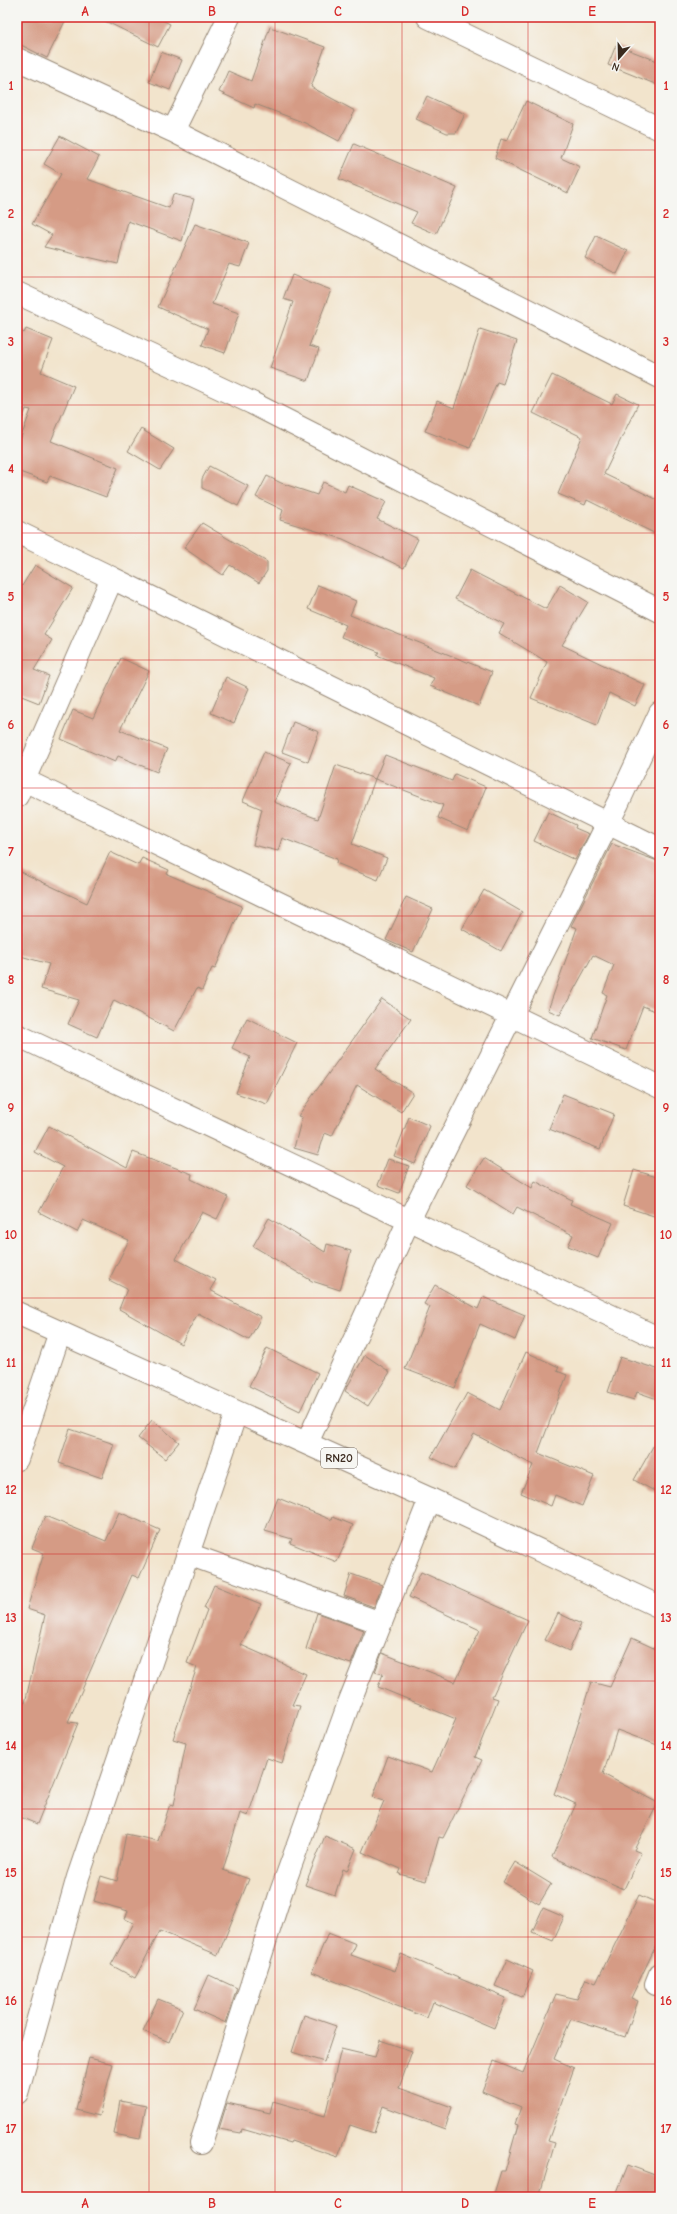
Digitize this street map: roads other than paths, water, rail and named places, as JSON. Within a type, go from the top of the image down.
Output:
[{"type":"street","points":[[173,132],[230,17]]},
{"type":"street","points":[[428,17],[660,129]]},
{"type":"street","points":[[17,59],[173,132],[660,377]]},
{"type":"street","points":[[17,293],[252,403],[660,611]]},
{"type":"street","points":[[17,532],[660,849]]},
{"type":"street","points":[[112,578],[20,788],[512,1016],[660,1087]]},
{"type":"street","points":[[306,1443],[409,1220],[512,1016],[660,713]]},
{"type":"street","points":[[17,1035],[660,1339]]},
{"type":"street","name":"RN20","points":[[17,1312],[236,1413],[430,1499],[660,1607]]},
{"type":"street","points":[[17,1459],[60,1332]]},
{"type":"street","points":[[17,2093],[78,1877],[236,1413]]},
{"type":"street","points":[[201,2143],[281,1892],[349,1703],[430,1499]]},
{"type":"street","points":[[188,1554],[381,1623]]}]
